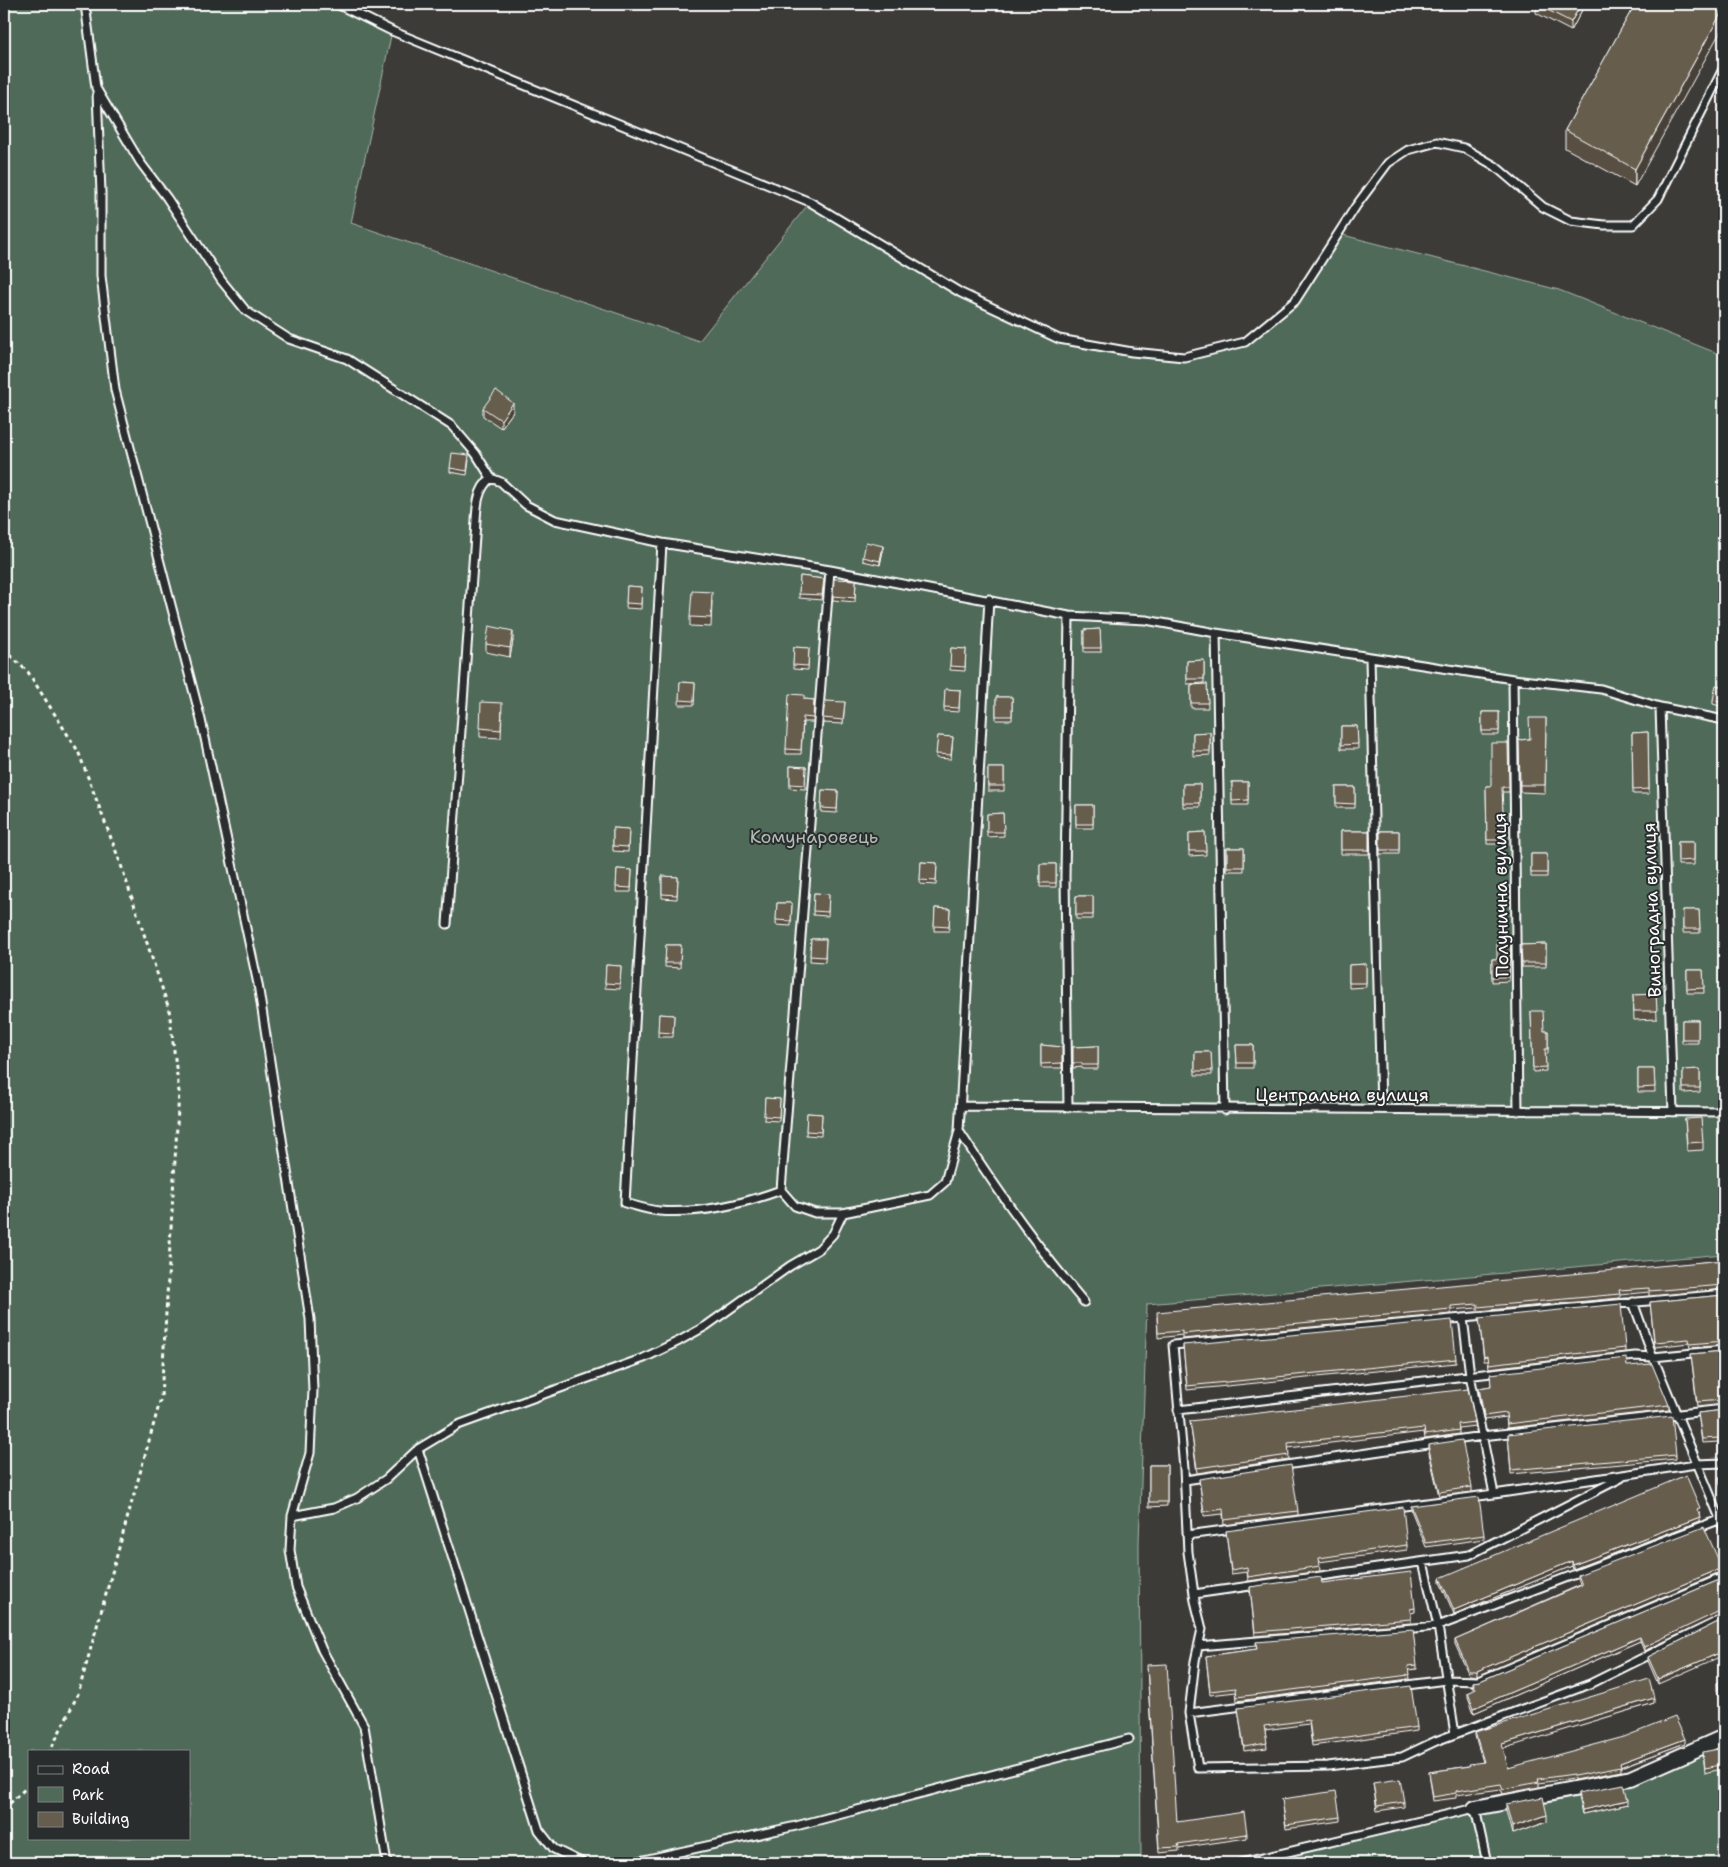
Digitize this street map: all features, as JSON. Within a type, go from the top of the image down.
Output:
[{"type":"street","points":[[1475,1808],[1631,1778],[1724,1737]]},
{"type":"lane","points":[[85,4],[96,88],[101,193],[101,276],[115,390],[201,720],[258,984],[310,1319],[313,1390],[310,1453],[292,1516],[290,1550],[296,1587],[322,1650],[364,1726],[387,1863]]},
{"type":"lane","points":[[337,4],[392,31],[810,202],[960,293],[1059,339],[1132,352],[1184,356],[1245,342],[1295,301],[1356,206],[1382,170],[1388,163],[1408,150],[1437,142],[1464,148],[1495,166],[1544,207],[1571,221],[1604,225],[1633,224],[1658,199],[1724,66]]},
{"type":"lane","points":[[96,88],[140,162],[168,198],[221,280],[246,311],[289,339],[347,359],[452,426],[476,454],[491,478],[501,482],[526,505],[555,520],[662,543],[830,570],[989,599],[1069,616],[1146,620],[1216,633],[1513,679],[1601,689],[1660,707],[1724,720]]},
{"type":"lane","points":[[447,924],[479,493],[484,484],[491,478]]},
{"type":"lane","points":[[662,543],[626,1203],[659,1211],[694,1210],[745,1203],[781,1190]]},
{"type":"lane","points":[[830,570],[781,1190],[796,1206],[815,1213],[843,1213],[930,1195],[945,1182],[959,1130],[961,1106],[989,599]]},
{"type":"lane","points":[[1068,1106],[1066,877],[1069,616]]},
{"type":"lane","points":[[1216,633],[1225,1110]]},
{"type":"lane","points":[[1370,657],[1380,1109]]},
{"type":"lane","name":"Полунична вулиця","points":[[1513,679],[1518,1111]]},
{"type":"lane","name":"Виноградна вулиця","points":[[1660,707],[1673,1112]]},
{"type":"lane","name":"Центральна вулиця","points":[[961,1106],[1068,1106],[1225,1110],[1380,1109],[1724,1112]]},
{"type":"lane","points":[[959,1130],[994,1186],[1058,1271],[1084,1302]]},
{"type":"lane","points":[[292,1516],[334,1508],[357,1498],[386,1479],[418,1449],[458,1425],[644,1358],[679,1341],[706,1326],[790,1266],[819,1249],[833,1234],[843,1213]]},
{"type":"lane","points":[[1724,1294],[1173,1345],[1194,1594],[1202,1630],[1194,1661],[1190,1713],[1198,1768],[1328,1766],[1402,1757],[1455,1734],[1590,1684],[1724,1618]]},
{"type":"lane","points":[[1633,1302],[1675,1413],[1722,1519],[1724,1528]]},
{"type":"lane","points":[[1463,1318],[1470,1376],[1494,1494]]},
{"type":"lane","points":[[1178,1410],[1635,1356],[1653,1357],[1724,1350]]},
{"type":"lane","points":[[1185,1480],[1482,1436],[1724,1409]]},
{"type":"lane","points":[[418,1449],[539,1830],[554,1849],[583,1863]]},
{"type":"lane","points":[[1188,1535],[1494,1494],[1696,1464],[1724,1463]]},
{"type":"lane","points":[[1194,1594],[1469,1555],[1628,1474]]},
{"type":"lane","points":[[1198,1646],[1438,1626],[1722,1519]]},
{"type":"lane","points":[[1423,1562],[1438,1626],[1455,1734]]},
{"type":"lane","points":[[1190,1713],[1446,1680],[1478,1681],[1724,1577]]},
{"type":"lane","points":[[630,1863],[796,1826],[1129,1740]]},
{"type":"lane","points":[[1241,1863],[1475,1808],[1487,1863]]},
{"type":"path","points":[[4,650],[28,672],[78,751],[120,862],[169,1009],[179,1092],[161,1398],[78,1694],[50,1750]]},
{"type":"path","points":[[4,1809],[28,1786]]},
{"type":"shaded area","points":[[337,4],[1724,4],[1724,356],[1559,290],[1339,234],[1295,301],[1245,342],[1184,357],[1059,339],[961,293],[810,202],[700,341],[351,223],[392,31]]},
{"type":"shaded area","points":[[1724,1254],[1724,1737],[1631,1778],[1475,1808],[1232,1863],[1141,1863],[1139,1543],[1147,1304]]},
{"type":"green space","name":"Комунаровець","points":[[4,4],[337,4],[392,31],[351,223],[699,341],[810,202],[961,293],[1059,339],[1184,357],[1245,342],[1295,301],[1339,234],[1559,290],[1724,356],[1724,1254],[1147,1304],[1139,1543],[1141,1863],[4,1863]]},
{"type":"green space","points":[[1724,1734],[1724,1863],[1232,1863],[1475,1808],[1631,1778]]},
{"type":"building","points":[[1536,4],[1581,4],[1571,22]]},
{"type":"building","points":[[1635,4],[1724,4],[1724,8],[1635,169],[1565,130]]},
{"type":"building","points":[[496,390],[513,403],[501,420],[483,408]]},
{"type":"building","points":[[452,453],[469,455],[467,471],[450,468]]},
{"type":"building","points":[[866,542],[883,546],[880,561],[863,557]]},
{"type":"building","points":[[800,576],[824,579],[822,595],[799,594]]},
{"type":"building","points":[[834,579],[856,580],[855,598],[833,596]]},
{"type":"building","points":[[627,586],[642,587],[641,604],[626,603]]},
{"type":"building","points":[[692,591],[712,592],[711,618],[690,617]]},
{"type":"building","points":[[489,626],[513,631],[510,648],[486,644]]},
{"type":"building","points":[[1100,629],[1101,648],[1084,648],[1084,630]]},
{"type":"building","points":[[794,647],[809,648],[808,666],[793,665]]},
{"type":"building","points":[[951,648],[966,649],[965,667],[950,666]]},
{"type":"building","points":[[1204,660],[1204,679],[1187,679],[1187,661]]},
{"type":"building","points":[[680,682],[695,683],[694,701],[679,700]]},
{"type":"building","points":[[1207,684],[1208,703],[1191,703],[1191,685]]},
{"type":"building","points":[[1716,685],[1724,687],[1724,703],[1713,700]]},
{"type":"building","points":[[945,689],[960,690],[959,708],[944,707]]},
{"type":"building","points":[[789,694],[804,695],[804,699],[814,700],[813,718],[803,717],[801,750],[786,749]]},
{"type":"building","points":[[996,697],[1012,697],[1012,716],[996,716]]},
{"type":"building","points":[[825,701],[845,702],[843,720],[823,718]]},
{"type":"building","points":[[481,702],[502,703],[501,730],[480,728]]},
{"type":"building","points":[[1482,712],[1499,712],[1499,731],[1482,731]]},
{"type":"building","points":[[1529,718],[1546,718],[1545,785],[1520,785],[1519,740],[1530,739]]},
{"type":"building","points":[[1341,726],[1357,726],[1358,744],[1341,745]]},
{"type":"building","points":[[1210,732],[1210,751],[1193,751],[1193,733]]},
{"type":"building","points":[[1648,732],[1649,789],[1633,790],[1632,733]]},
{"type":"building","points":[[938,736],[953,737],[951,755],[936,754]]},
{"type":"building","points":[[1491,743],[1508,743],[1509,787],[1502,787],[1504,840],[1487,840],[1486,786],[1491,786]]},
{"type":"building","points":[[790,766],[806,767],[805,785],[790,784]]},
{"type":"building","points":[[988,768],[1004,768],[1004,786],[988,786]]},
{"type":"building","points":[[1232,782],[1248,782],[1248,800],[1232,801]]},
{"type":"building","points":[[1183,784],[1200,784],[1200,803],[1183,803]]},
{"type":"building","points":[[1336,787],[1355,787],[1355,804],[1336,803]]},
{"type":"building","points":[[822,790],[838,791],[837,809],[821,808]]},
{"type":"building","points":[[1076,805],[1093,805],[1093,824],[1076,824]]},
{"type":"building","points":[[1003,813],[1004,832],[987,832],[987,814]]},
{"type":"building","points":[[613,828],[629,829],[628,847],[613,846]]},
{"type":"building","points":[[1341,831],[1369,831],[1369,850],[1341,850]]},
{"type":"building","points":[[1380,831],[1399,831],[1399,850],[1380,850]]},
{"type":"building","points":[[1205,832],[1206,851],[1189,851],[1189,833]]},
{"type":"building","points":[[1678,842],[1694,842],[1694,860],[1678,861]]},
{"type":"building","points":[[1227,848],[1244,848],[1244,867],[1227,867]]},
{"type":"building","points":[[1531,854],[1547,854],[1547,873],[1531,873]]},
{"type":"building","points":[[921,862],[937,863],[936,881],[920,880]]},
{"type":"building","points":[[1040,864],[1056,864],[1056,883],[1040,883]]},
{"type":"building","points":[[617,869],[632,870],[631,888],[616,887]]},
{"type":"building","points":[[662,876],[678,877],[677,895],[662,894]]},
{"type":"building","points":[[814,893],[829,894],[828,912],[813,911]]},
{"type":"building","points":[[1076,896],[1093,896],[1093,915],[1076,915]]},
{"type":"building","points":[[777,903],[792,903],[791,921],[776,920]]},
{"type":"building","points":[[935,908],[950,909],[949,927],[934,926]]},
{"type":"building","points":[[1683,910],[1699,910],[1700,929],[1683,929]]},
{"type":"building","points":[[811,939],[826,939],[825,957],[810,956]]},
{"type":"building","points":[[1497,940],[1511,940],[1509,977],[1492,977],[1492,959],[1497,959]]},
{"type":"building","points":[[1546,944],[1546,963],[1522,963],[1521,945]]},
{"type":"building","points":[[666,945],[681,945],[680,963],[665,963]]},
{"type":"building","points":[[1366,964],[1366,983],[1349,983],[1349,965]]},
{"type":"building","points":[[606,965],[621,966],[620,984],[605,983]]},
{"type":"building","points":[[1687,970],[1703,970],[1704,988],[1687,989]]},
{"type":"building","points":[[1656,994],[1657,1011],[1634,1011],[1633,995]]},
{"type":"building","points":[[1531,1011],[1543,1011],[1544,1031],[1548,1031],[1548,1049],[1545,1049],[1546,1067],[1533,1068]]},
{"type":"building","points":[[659,1014],[674,1015],[673,1033],[658,1032]]},
{"type":"building","points":[[1682,1020],[1698,1020],[1698,1039],[1682,1039]]},
{"type":"building","points":[[1041,1045],[1062,1047],[1062,1063],[1041,1064]]},
{"type":"building","points":[[1236,1045],[1253,1045],[1253,1063],[1237,1063]]},
{"type":"building","points":[[1098,1046],[1098,1065],[1073,1063],[1073,1047]]},
{"type":"building","points":[[1195,1052],[1211,1052],[1212,1071],[1195,1071]]},
{"type":"building","points":[[1638,1069],[1654,1069],[1655,1087],[1638,1088]]},
{"type":"building","points":[[1700,1069],[1700,1088],[1683,1088],[1683,1070]]},
{"type":"building","points":[[765,1098],[780,1099],[779,1117],[764,1116]]},
{"type":"building","points":[[807,1113],[822,1114],[821,1132],[806,1131]]},
{"type":"building","points":[[1701,1118],[1703,1142],[1687,1143],[1685,1119]]},
{"type":"building","points":[[1724,1260],[1724,1285],[1649,1291],[1649,1288],[1619,1290],[1620,1294],[1478,1307],[1478,1304],[1451,1306],[1451,1309],[1182,1334],[1182,1331],[1158,1333],[1157,1312]]},
{"type":"building","points":[[1724,1295],[1724,1341],[1690,1344],[1689,1339],[1655,1342],[1650,1302]]},
{"type":"building","points":[[1621,1304],[1625,1348],[1489,1364],[1488,1356],[1484,1357],[1479,1318]]},
{"type":"building","points":[[1452,1320],[1456,1359],[1187,1386],[1183,1345]]},
{"type":"building","points":[[1724,1351],[1724,1400],[1697,1402],[1691,1354]]},
{"type":"building","points":[[1626,1358],[1627,1366],[1652,1364],[1669,1405],[1507,1424],[1506,1413],[1484,1416],[1479,1388],[1491,1386],[1490,1374]]},
{"type":"building","points":[[1468,1389],[1475,1422],[1458,1424],[1459,1430],[1425,1435],[1424,1428],[1288,1443],[1289,1455],[1197,1468],[1190,1421]]},
{"type":"building","points":[[1724,1410],[1724,1450],[1720,1450],[1719,1438],[1702,1439],[1698,1413]]},
{"type":"building","points":[[1672,1416],[1676,1455],[1511,1470],[1508,1434]]},
{"type":"building","points":[[1462,1440],[1472,1487],[1439,1492],[1428,1445]]},
{"type":"building","points":[[1724,1463],[1724,1489],[1719,1477],[1722,1476],[1721,1464]]},
{"type":"building","points":[[1149,1465],[1167,1465],[1167,1502],[1149,1502]]},
{"type":"building","points":[[1291,1465],[1298,1511],[1224,1520],[1223,1509],[1204,1512],[1199,1479]]},
{"type":"building","points":[[1686,1475],[1700,1508],[1697,1509],[1700,1517],[1573,1565],[1572,1561],[1454,1610],[1440,1578]]},
{"type":"building","points":[[1479,1497],[1484,1535],[1426,1543],[1411,1506]]},
{"type":"building","points":[[1403,1507],[1407,1545],[1319,1558],[1320,1566],[1248,1577],[1247,1567],[1231,1570],[1226,1531]]},
{"type":"building","points":[[1704,1527],[1722,1568],[1477,1671],[1469,1671],[1455,1640],[1582,1585],[1578,1575]]},
{"type":"building","points":[[1411,1572],[1415,1608],[1410,1609],[1411,1619],[1255,1632],[1250,1587],[1321,1577],[1322,1583]]},
{"type":"building","points":[[1724,1578],[1724,1609],[1644,1647],[1640,1637],[1474,1708],[1468,1693],[1476,1689],[1473,1682],[1480,1681]]},
{"type":"building","points":[[1724,1619],[1724,1651],[1658,1679],[1648,1657]]},
{"type":"building","points":[[1413,1629],[1417,1665],[1408,1666],[1409,1675],[1237,1697],[1236,1688],[1210,1691],[1206,1656],[1257,1649],[1256,1642]]},
{"type":"building","points":[[1167,1664],[1177,1822],[1244,1812],[1247,1834],[1178,1844],[1179,1847],[1159,1848],[1147,1665]]},
{"type":"building","points":[[1649,1679],[1654,1698],[1502,1744],[1508,1768],[1624,1737],[1675,1717],[1685,1739],[1620,1763],[1621,1767],[1574,1776],[1574,1774],[1538,1779],[1539,1782],[1503,1789],[1501,1784],[1456,1791],[1456,1793],[1433,1797],[1429,1772],[1484,1762],[1475,1732]]},
{"type":"building","points":[[1724,1680],[1724,1705],[1717,1683]]},
{"type":"building","points":[[1411,1686],[1417,1727],[1312,1742],[1309,1720],[1264,1726],[1267,1743],[1244,1747],[1238,1708]]},
{"type":"building","points":[[1718,1749],[1721,1765],[1705,1768],[1703,1752]]},
{"type":"building","points":[[1400,1779],[1404,1802],[1377,1806],[1373,1783]]},
{"type":"building","points":[[1624,1784],[1628,1800],[1582,1810],[1578,1793]]},
{"type":"building","points":[[1336,1791],[1340,1817],[1286,1825],[1282,1799]]},
{"type":"building","points":[[1543,1797],[1547,1815],[1512,1827],[1506,1804]]}]
